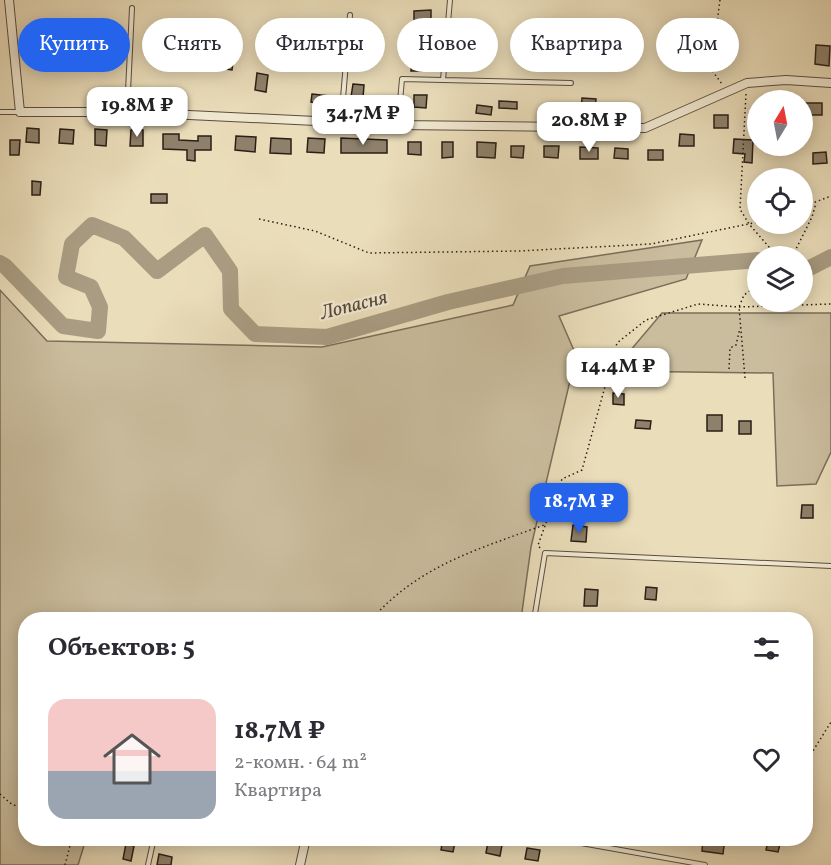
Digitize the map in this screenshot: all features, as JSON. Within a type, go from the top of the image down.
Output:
[{"type":"street","points":[[9,0],[20,112],[127,112],[398,125],[645,128],[747,83],[786,80],[831,83]]},
{"type":"street","points":[[300,865],[304,846]]},
{"type":"lane","points":[[443,80],[450,0]]},
{"type":"lane","points":[[127,112],[132,8]]},
{"type":"lane","points":[[341,122],[350,15]]},
{"type":"lane","points":[[398,125],[402,79],[571,83]]},
{"type":"lane","points":[[0,112],[20,112]]},
{"type":"lane","points":[[535,612],[545,553],[831,566]]},
{"type":"lane","points":[[148,865],[152,846]]},
{"type":"lane","points":[[598,846],[705,865]]},
{"type":"path","points":[[720,0],[711,69],[728,92]]},
{"type":"path","points":[[747,83],[740,209],[747,221]]},
{"type":"path","points":[[813,204],[831,196]]},
{"type":"path","points":[[798,246],[812,217],[816,203]]},
{"type":"path","points":[[259,219],[315,231],[369,253],[519,251],[651,244],[747,224]]},
{"type":"path","points":[[757,234],[768,246]]},
{"type":"path","points":[[745,378],[739,307],[747,293]]},
{"type":"path","points":[[545,553],[538,544],[562,479],[582,470],[617,343],[646,320],[698,303],[739,307],[831,304]]},
{"type":"path","points":[[729,369],[730,348],[736,345],[741,324]]},
{"type":"path","points":[[379,612],[409,584],[445,562],[482,546],[545,525]]},
{"type":"path","points":[[813,751],[831,722]]},
{"type":"path","points":[[0,794],[18,807]]},
{"type":"path","points":[[65,865],[70,846]]},
{"type":"shaded area","points":[[702,240],[686,279],[559,316],[576,355],[531,547],[522,612],[18,612],[18,846],[84,846],[78,865],[0,865],[0,290],[47,341],[322,347],[513,305],[530,266]]},
{"type":"shaded area","points":[[662,313],[831,313],[831,452],[816,484],[777,486],[773,373],[613,371]]},
{"type":"building","points":[[431,10],[431,18],[414,18],[414,11]]},
{"type":"building","points":[[816,45],[830,46],[829,66],[815,64]]},
{"type":"building","points":[[257,73],[268,75],[266,92],[255,90]]},
{"type":"building","points":[[353,84],[364,85],[363,98],[351,97]]},
{"type":"building","points":[[312,94],[329,96],[328,104],[311,102]]},
{"type":"building","points":[[414,95],[427,95],[426,108],[414,107]]},
{"type":"building","points":[[582,98],[596,99],[595,113],[581,112]]},
{"type":"building","points":[[499,101],[517,102],[517,109],[499,108]]},
{"type":"building","points":[[813,103],[822,103],[822,115],[813,115]]},
{"type":"building","points":[[477,105],[492,107],[491,115],[476,113]]},
{"type":"building","points":[[714,115],[728,115],[728,128],[714,128]]},
{"type":"building","points":[[27,128],[39,129],[39,143],[26,142]]},
{"type":"building","points":[[60,129],[74,130],[73,144],[59,143]]},
{"type":"building","points":[[95,129],[107,130],[106,146],[95,145]]},
{"type":"building","points":[[131,130],[143,130],[143,146],[130,146]]},
{"type":"building","points":[[163,134],[179,134],[179,140],[198,141],[198,136],[211,136],[211,150],[195,150],[195,161],[187,160],[187,150],[163,149]]},
{"type":"building","points":[[680,134],[694,135],[694,146],[679,146]]},
{"type":"building","points":[[236,136],[256,137],[255,152],[235,150]]},
{"type":"building","points":[[271,138],[291,139],[291,154],[270,153]]},
{"type":"building","points":[[308,138],[325,139],[324,153],[307,152]]},
{"type":"building","points":[[341,138],[387,140],[387,153],[341,153]]},
{"type":"building","points":[[734,139],[747,140],[747,156],[752,156],[752,163],[744,162],[745,154],[733,153]]},
{"type":"building","points":[[10,140],[20,140],[19,155],[10,155]]},
{"type":"building","points":[[408,142],[421,142],[421,155],[408,154]]},
{"type":"building","points":[[442,142],[453,142],[453,157],[442,158]]},
{"type":"building","points":[[477,142],[496,143],[495,158],[477,157]]},
{"type":"building","points":[[511,146],[524,146],[523,158],[511,157]]},
{"type":"building","points":[[544,146],[559,146],[558,158],[544,157]]},
{"type":"building","points":[[580,147],[598,148],[598,159],[580,159]]},
{"type":"building","points":[[615,148],[628,149],[628,159],[614,158]]},
{"type":"building","points":[[648,150],[663,150],[663,160],[648,160]]},
{"type":"building","points":[[826,152],[827,163],[813,164],[813,153]]},
{"type":"building","points":[[32,181],[41,182],[40,195],[32,195]]},
{"type":"building","points":[[151,194],[167,194],[167,203],[151,203]]},
{"type":"building","points":[[613,393],[624,394],[624,405],[613,404]]},
{"type":"building","points":[[707,415],[722,415],[722,431],[707,431]]},
{"type":"building","points":[[636,420],[651,421],[650,429],[635,428]]},
{"type":"building","points":[[739,421],[751,421],[751,434],[739,434]]},
{"type":"building","points":[[802,505],[813,505],[813,518],[801,518]]},
{"type":"building","points":[[573,525],[587,527],[586,542],[571,541]]},
{"type":"building","points":[[646,587],[657,588],[656,600],[645,599]]},
{"type":"building","points":[[585,589],[598,590],[597,606],[584,606]]},
{"type":"building","points":[[126,846],[134,846],[131,861],[123,859]]},
{"type":"building","points":[[442,846],[454,846],[453,852],[441,850]]},
{"type":"building","points":[[487,846],[502,846],[500,856],[486,853]]},
{"type":"building","points":[[702,846],[724,846],[723,854],[702,851]]},
{"type":"building","points":[[767,846],[780,846],[778,852],[766,850]]},
{"type":"building","points":[[527,848],[540,850],[538,861],[525,859]]},
{"type":"building","points":[[159,854],[172,857],[171,865],[157,865]]},
{"type":"waterway","name":"Лопасня","points":[[0,263],[63,326],[98,331],[100,307],[91,287],[66,277],[72,244],[92,225],[124,238],[157,271],[205,235],[230,271],[231,309],[255,334],[327,337],[448,302],[563,276],[747,261]]},
{"type":"waterway","name":"Лопасня","points":[[813,266],[831,257]]}]
